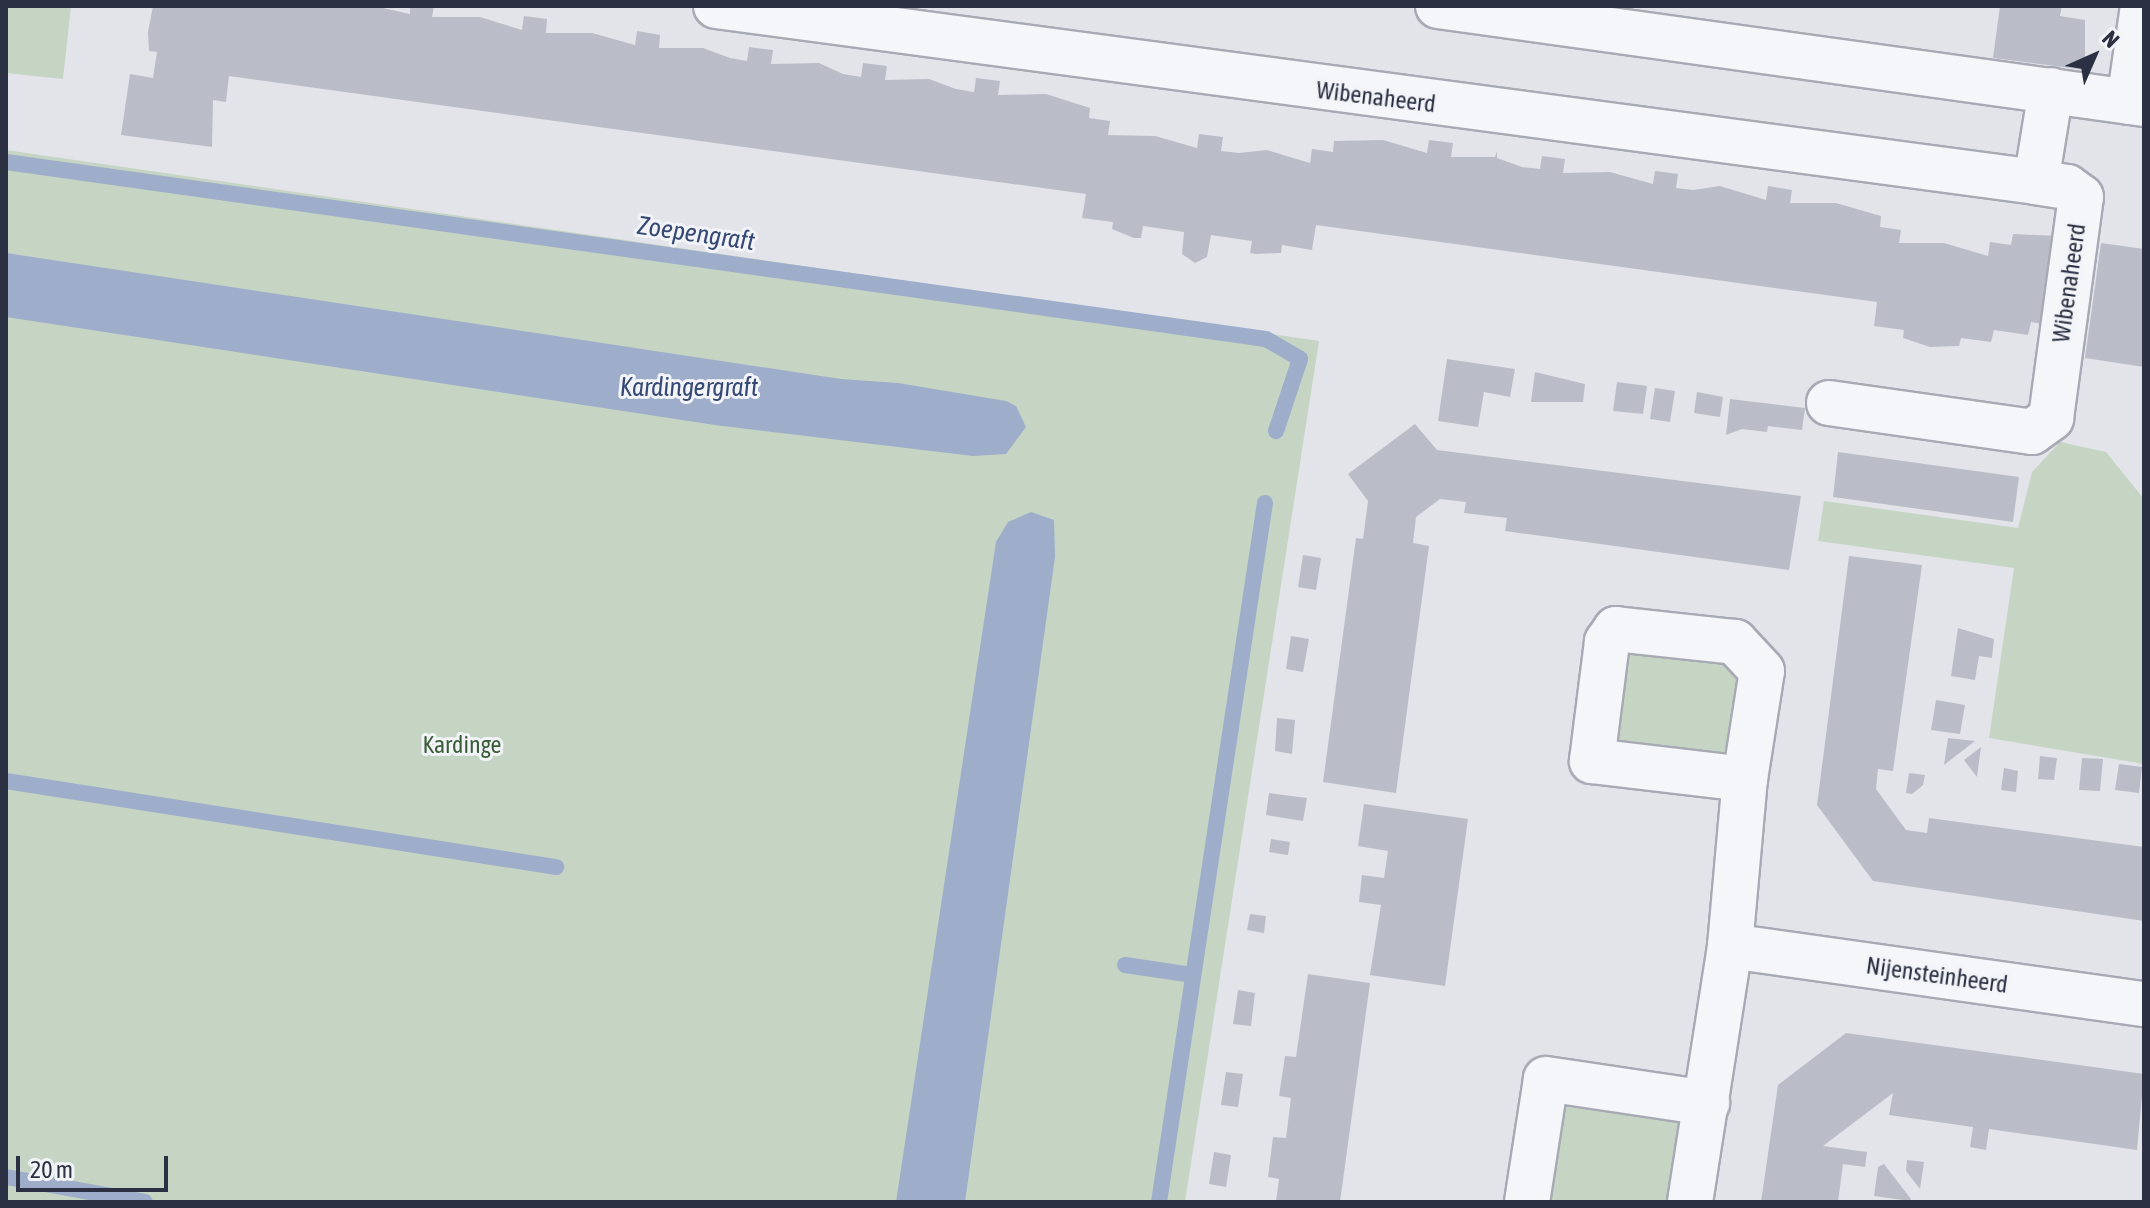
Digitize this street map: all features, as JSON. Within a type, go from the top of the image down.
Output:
[{"type":"street","name":"Wibenaheerd","points":[[716,6],[2036,182],[2067,187],[2081,197],[2051,418],[2032,432],[1829,403]]},
{"type":"street","points":[[1438,6],[2137,103],[2143,6]]},
{"type":"street","points":[[2036,182],[2051,90]]},
{"type":"street","points":[[1690,1202],[1730,946],[1745,779],[1762,671],[1735,642],[1616,629],[1607,642],[1592,761],[1745,779]]},
{"type":"street","name":"Nijensteinheerd","points":[[1730,946],[2144,1004]]},
{"type":"street","points":[[1527,1202],[1546,1079],[1707,1103]]},
{"type":"green space","points":[[6,6],[71,6],[63,79],[6,73]]},
{"type":"green space","name":"Kardinge","points":[[6,150],[1319,341],[1185,1202],[6,1202]]},
{"type":"green space","points":[[2060,442],[2106,452],[2144,499],[2144,764],[1989,738],[2014,568],[1818,541],[1824,501],[2018,528],[2032,472]]},
{"type":"green space","points":[[1624,644],[1720,656],[1737,672],[1743,694],[1732,761],[1610,748]]},
{"type":"green space","points":[[1563,1099],[1691,1114],[1676,1202],[1549,1202]]},
{"type":"water","name":"Kardingergraft","points":[[6,253],[1006,401],[1016,406],[1026,427],[1006,454],[973,456],[715,425],[6,317]]},
{"type":"water","points":[[1031,512],[1054,520],[1055,557],[965,1202],[896,1202],[996,542],[1008,522]]},
{"type":"building","points":[[153,6],[374,6],[410,14],[410,6],[434,6],[432,17],[480,17],[522,30],[524,16],[547,19],[546,33],[592,33],[635,45],[637,31],[660,35],[659,48],[703,48],[747,61],[749,47],[773,50],[771,64],[819,63],[843,74],[861,77],[863,63],[887,66],[885,80],[929,79],[974,92],[976,78],[1000,81],[998,95],[1046,94],[1090,108],[1089,118],[1110,121],[1108,135],[1155,136],[1197,148],[1199,134],[1223,137],[1221,151],[1267,150],[1310,163],[1312,149],[1333,152],[1334,141],[1383,140],[1427,153],[1429,140],[1453,143],[1451,157],[1495,157],[1497,151],[1497,158],[1522,167],[1540,169],[1542,156],[1565,159],[1563,173],[1610,172],[1653,184],[1655,171],[1678,174],[1676,188],[1693,190],[1720,186],[1766,200],[1768,186],[1792,190],[1790,203],[1836,203],[1881,216],[1880,227],[1901,230],[1899,243],[1944,243],[1988,256],[1990,242],[2011,245],[2013,234],[2059,236],[2050,325],[2031,322],[2028,335],[1994,330],[1991,342],[1961,338],[1959,346],[1930,347],[1903,338],[1904,330],[1874,326],[1877,302],[1316,225],[1312,250],[1282,245],[1281,253],[1256,254],[1250,253],[1252,241],[1211,235],[1207,257],[1195,263],[1182,254],[1184,232],[1143,226],[1141,238],[1134,238],[1112,229],[1113,222],[1082,218],[1086,194],[229,76],[226,102],[213,100],[212,147],[121,135],[130,74],[153,78],[157,52],[149,51],[148,32]]},
{"type":"building","points":[[2000,6],[2062,6],[2060,16],[2085,20],[2085,70],[1993,58]]},
{"type":"building","points":[[2101,243],[2144,249],[2144,367],[2085,358]]},
{"type":"building","points":[[1447,359],[1515,369],[1510,397],[1484,392],[1478,427],[1438,421]]},
{"type":"building","points":[[1535,372],[1585,384],[1583,402],[1531,402]]},
{"type":"building","points":[[1617,382],[1647,386],[1643,414],[1613,411]]},
{"type":"building","points":[[1655,388],[1675,391],[1670,422],[1650,419]]},
{"type":"building","points":[[1697,392],[1723,397],[1720,417],[1694,413]]},
{"type":"building","points":[[1730,399],[1805,408],[1802,430],[1768,426],[1767,432],[1742,429],[1726,435]]},
{"type":"building","points":[[1415,424],[1437,450],[1801,496],[1789,570],[1505,531],[1507,518],[1464,513],[1466,502],[1440,499],[1416,517],[1413,543],[1429,546],[1396,793],[1323,782],[1356,538],[1363,539],[1368,501],[1348,474]]},
{"type":"building","points":[[1838,452],[2019,477],[2013,522],[1833,497]]},
{"type":"building","points":[[1303,555],[1321,558],[1316,590],[1298,587]]},
{"type":"building","points":[[1849,556],[1922,565],[1893,771],[1878,769],[1876,789],[1906,830],[1927,833],[1929,818],[2144,847],[2144,921],[1873,881],[1817,805]]},
{"type":"building","points":[[1958,628],[1994,639],[1992,658],[1979,656],[1975,680],[1951,676]]},
{"type":"building","points":[[1291,636],[1309,639],[1303,672],[1286,669]]},
{"type":"building","points":[[1936,700],[1965,705],[1960,734],[1931,730]]},
{"type":"building","points":[[1277,718],[1295,720],[1292,754],[1275,751]]},
{"type":"building","points":[[1948,738],[1975,741],[1944,765]]},
{"type":"building","points":[[1981,747],[1977,777],[1964,760]]},
{"type":"building","points":[[2040,756],[2057,758],[2054,780],[2038,779]]},
{"type":"building","points":[[2082,758],[2103,759],[2100,791],[2079,790]]},
{"type":"building","points":[[2119,764],[2142,767],[2139,793],[2115,790]]},
{"type":"building","points":[[2004,768],[2018,771],[2016,792],[2001,790]]},
{"type":"building","points":[[1909,773],[1925,775],[1923,785],[1912,794],[1906,793]]},
{"type":"building","points":[[1269,793],[1307,798],[1303,821],[1266,815]]},
{"type":"building","points":[[1364,804],[1468,819],[1445,986],[1370,975],[1381,905],[1359,902],[1362,875],[1384,878],[1388,851],[1358,846]]},
{"type":"building","points":[[1271,839],[1290,842],[1288,855],[1269,852]]},
{"type":"building","points":[[1250,914],[1266,916],[1264,933],[1247,930]]},
{"type":"building","points":[[1308,974],[1370,983],[1340,1202],[1276,1202],[1279,1179],[1268,1177],[1273,1137],[1286,1138],[1291,1098],[1279,1096],[1285,1056],[1296,1057]]},
{"type":"building","points":[[1238,990],[1255,993],[1251,1026],[1233,1024]]},
{"type":"building","points":[[1846,1033],[2144,1074],[2137,1150],[1989,1129],[1986,1150],[1970,1147],[1973,1127],[1889,1115],[1893,1093],[1823,1146],[1867,1152],[1865,1167],[1843,1164],[1838,1202],[1761,1202],[1778,1085]]},
{"type":"building","points":[[1226,1072],[1243,1074],[1238,1107],[1221,1105]]},
{"type":"building","points":[[1214,1152],[1231,1155],[1226,1187],[1209,1184]]},
{"type":"building","points":[[1907,1160],[1924,1162],[1920,1189],[1906,1171]]},
{"type":"building","points":[[1884,1164],[1910,1201],[1874,1196],[1878,1167]]},
{"type":"waterway","name":"Zoepengraft","points":[[6,162],[1266,339],[1300,359],[1276,431]]},
{"type":"waterway","points":[[1159,1202],[1265,503]]},
{"type":"waterway","points":[[6,781],[556,867]]},
{"type":"waterway","points":[[1125,965],[1193,975]]},
{"type":"waterway","points":[[6,1177],[145,1202]]}]
